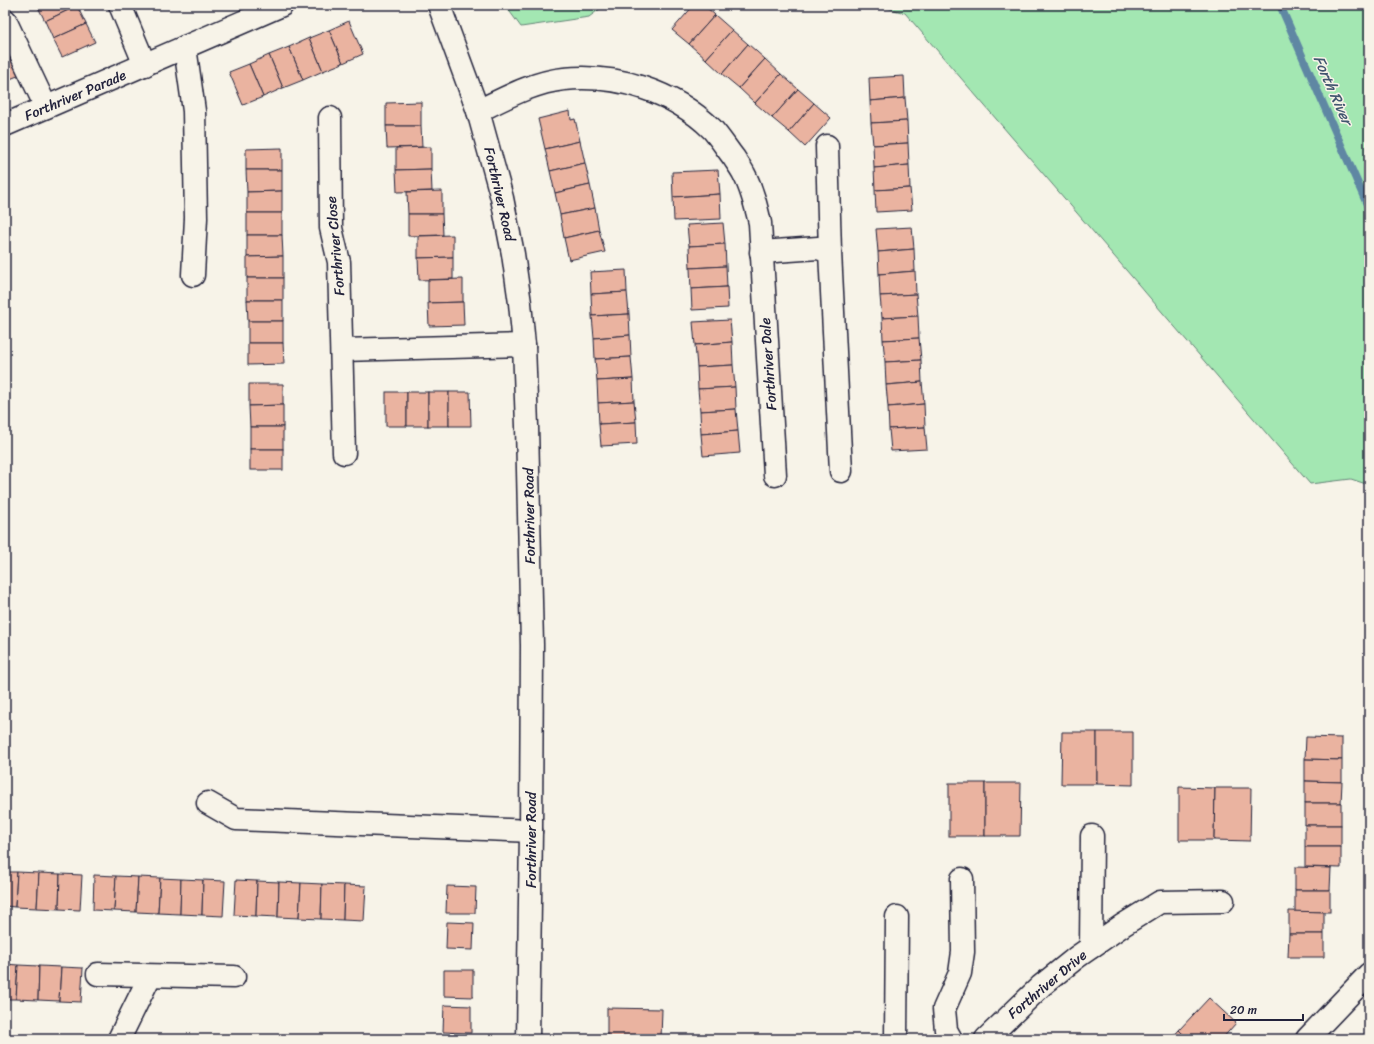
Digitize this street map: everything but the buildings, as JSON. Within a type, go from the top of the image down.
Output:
[{"type":"street","points":[[120,5],[145,65]]},
{"type":"street","name":"Forthriver Parade","points":[[5,125],[282,5]]},
{"type":"street","name":"Forthriver Road","points":[[439,5],[478,111],[502,198],[514,254],[524,345],[528,432],[532,638],[528,1039]]},
{"type":"street","points":[[5,20],[46,107]]},
{"type":"street","points":[[185,47],[194,110],[196,218],[192,275]]},
{"type":"street","name":"Forthriver Dale","points":[[478,111],[514,94],[538,85],[562,79],[601,79],[630,84],[651,90],[672,100],[712,130],[744,173],[755,200],[758,215],[775,475]]},
{"type":"street","name":"Forthriver Close","points":[[330,118],[331,228],[339,262],[344,453]]},
{"type":"street","points":[[827,146],[830,252],[841,471]]},
{"type":"street","points":[[761,252],[818,248],[830,252]]},
{"type":"street","points":[[342,350],[524,345]]},
{"type":"street","points":[[208,802],[236,819],[531,831]]},
{"type":"street","name":"Forthriver Drive","points":[[1092,836],[1092,947]]},
{"type":"street","points":[[951,1039],[946,1030],[944,1009],[960,973],[963,952],[962,879]]},
{"type":"street","name":"Forthriver Drive","points":[[986,1039],[1041,986],[1092,947],[1160,902],[1223,901]]},
{"type":"street","points":[[896,1039],[897,917]]},
{"type":"street","points":[[98,974],[234,977]]},
{"type":"street","points":[[1308,1039],[1369,974]]},
{"type":"street","points":[[119,1039],[150,976]]},
{"type":"green space","points":[[505,5],[605,5],[589,17],[521,27]]},
{"type":"green space","points":[[876,5],[1369,5],[1369,485],[1351,479],[1310,484],[905,13]]},
{"type":"waterway","name":"Forth River","points":[[1280,5],[1369,209]]}]
